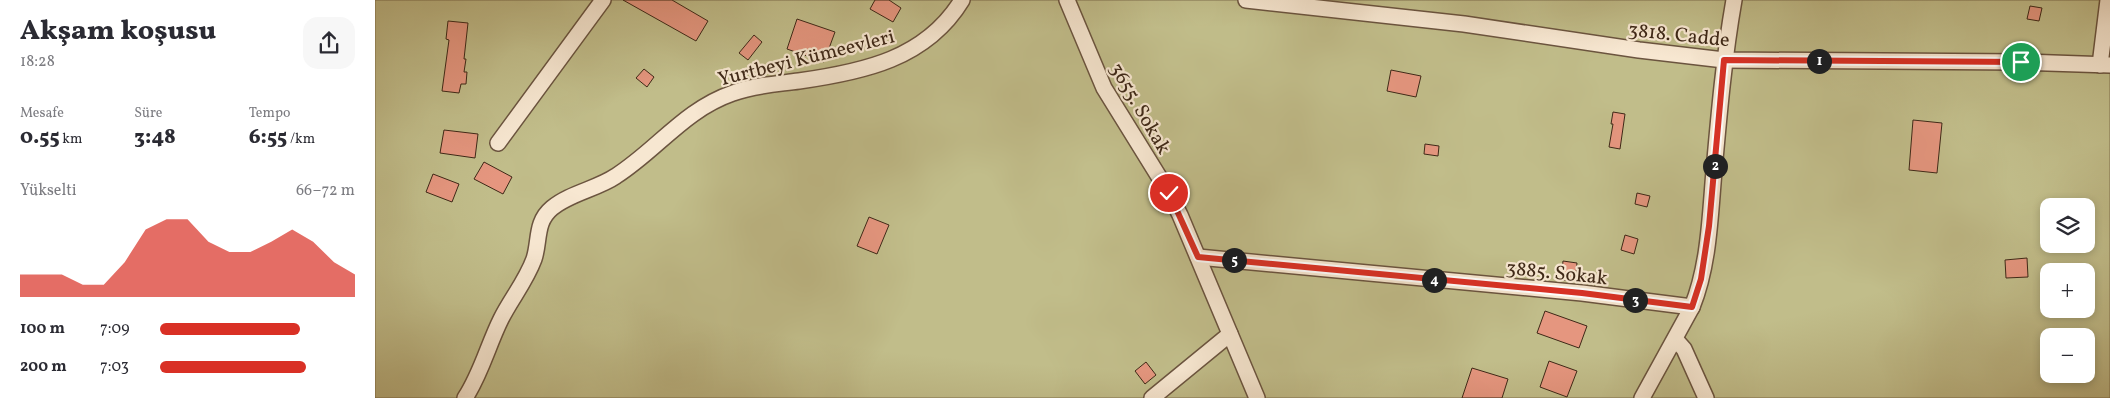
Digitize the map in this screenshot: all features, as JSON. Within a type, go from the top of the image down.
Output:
[{"type":"street","points":[[498,142],[603,0]]},
{"type":"street","name":"Yurtbeyi Kümeevleri","points":[[465,398],[478,374],[502,317],[530,268],[535,257],[541,222],[553,207],[615,177],[681,121],[715,100],[751,87],[832,75],[905,54],[933,35],[962,0]]},
{"type":"street","name":"3655. Sokak","points":[[1067,0],[1104,88],[1169,193],[1257,398]]},
{"type":"street","name":"3818. Cadde","points":[[1246,0],[1464,24],[1639,50],[1724,60],[2021,62],[2105,65]]},
{"type":"street","points":[[1642,398],[1676,340],[1692,307],[1701,279],[1709,226],[1724,60],[1733,0]]},
{"type":"street","points":[[2105,65],[2108,0]]},
{"type":"street","name":"3885. Sokak","points":[[1198,257],[1582,293],[1692,307]]},
{"type":"street","points":[[1152,398],[1230,334]]},
{"type":"street","points":[[1676,340],[1684,349],[1706,398]]},
{"type":"shaded area","points":[[375,0],[2110,0],[2110,398],[375,398]]},
{"type":"building","points":[[623,0],[672,0],[708,21],[696,41]]},
{"type":"building","points":[[875,0],[889,0],[901,8],[893,22],[870,9]]},
{"type":"building","points":[[2030,6],[2042,8],[2039,21],[2027,19]]},
{"type":"building","points":[[797,19],[835,32],[824,62],[787,49]]},
{"type":"building","points":[[448,21],[468,23],[464,59],[466,59],[464,72],[467,72],[466,84],[461,84],[459,93],[442,91],[449,40],[446,39]]},
{"type":"building","points":[[754,35],[762,42],[748,60],[739,53]]},
{"type":"building","points":[[644,69],[654,77],[647,87],[636,78]]},
{"type":"building","points":[[1391,70],[1421,76],[1416,97],[1387,91]]},
{"type":"building","points":[[1613,112],[1625,114],[1620,149],[1609,147]]},
{"type":"building","points":[[1913,120],[1942,123],[1937,173],[1909,170]]},
{"type":"building","points":[[444,130],[478,134],[475,158],[440,153]]},
{"type":"building","points":[[1425,144],[1439,146],[1438,156],[1424,154]]},
{"type":"building","points":[[484,162],[512,177],[503,194],[474,179]]},
{"type":"building","points":[[433,174],[459,184],[452,202],[426,192]]},
{"type":"building","points":[[1637,193],[1650,196],[1647,207],[1635,204]]},
{"type":"building","points":[[869,217],[889,225],[877,254],[857,246]]},
{"type":"building","points":[[1625,235],[1638,239],[1634,254],[1621,250]]},
{"type":"building","points":[[2027,258],[2028,277],[2006,278],[2005,260]]},
{"type":"building","points":[[1563,261],[1577,263],[1575,281],[1561,280]]},
{"type":"building","points":[[1545,311],[1587,326],[1579,348],[1537,333]]},
{"type":"building","points":[[1549,361],[1577,371],[1567,397],[1540,387]]},
{"type":"building","points":[[1146,362],[1156,375],[1145,384],[1135,371]]},
{"type":"building","points":[[1472,368],[1508,379],[1502,398],[1462,398]]},
{"type":"route","points":[[1169,193],[1198,257],[1582,293],[1692,307],[1701,279],[1709,226],[1724,60],[2021,62]]}]
